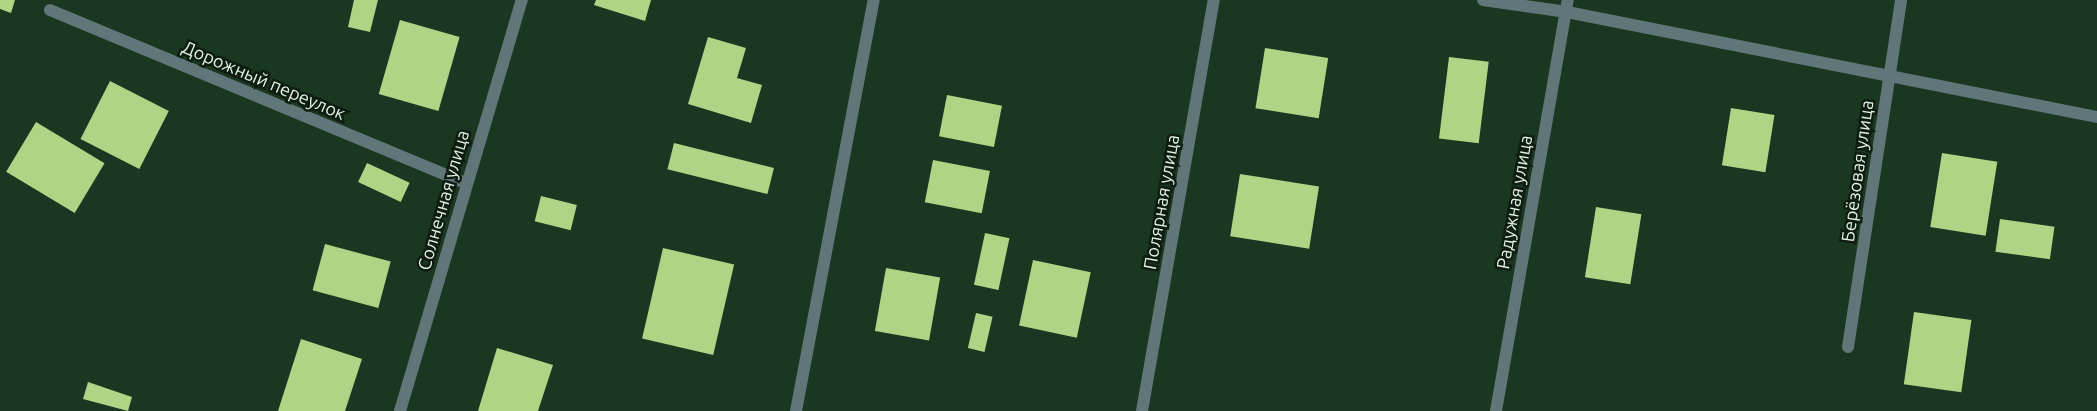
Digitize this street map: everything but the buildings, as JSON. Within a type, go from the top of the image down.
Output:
[{"type":"street","name":"Солнечная улица","points":[[400,411],[466,183],[522,0]]},
{"type":"street","points":[[796,411],[874,0]]},
{"type":"street","name":"Полярная улица","points":[[1142,411],[1214,0]]},
{"type":"street","points":[[1483,0],[1567,6],[1888,78],[2097,117]]},
{"type":"street","name":"Берёзовая улица","points":[[1848,347],[1901,0]]},
{"type":"street","name":"Радужная улица","points":[[1496,411],[1567,6]]},
{"type":"street","name":"Дорожный переулок","points":[[50,10],[466,183]]}]
